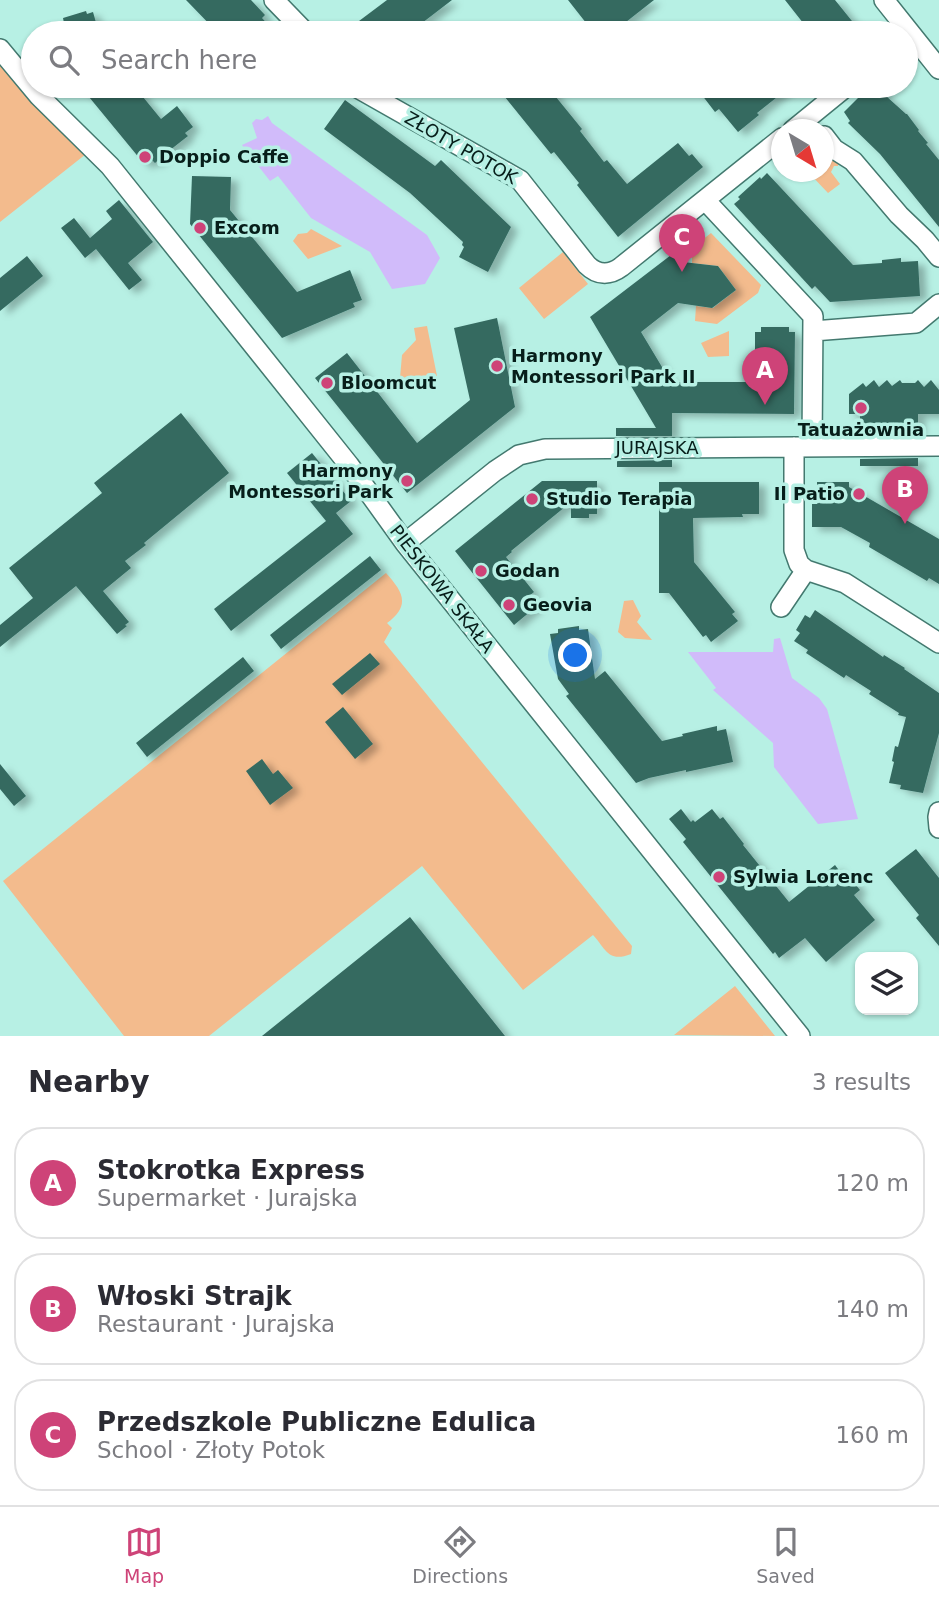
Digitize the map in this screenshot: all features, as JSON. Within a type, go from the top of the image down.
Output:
[{"type":"street","points":[[274,0],[294,21]]},
{"type":"street","points":[[884,0],[899,21]]},
{"type":"street","points":[[918,46],[939,69]]},
{"type":"street","name":"PIESKOWA SKAŁA","points":[[0,49],[21,74]]},
{"type":"street","name":"PIESKOWA SKAŁA","points":[[41,98],[117,174],[349,465],[405,543],[800,1036]]},
{"type":"street","name":"ZŁOTY POTOK","points":[[375,98],[520,180],[587,264],[603,274],[615,271],[771,147]]},
{"type":"street","points":[[812,119],[834,98]]},
{"type":"street","points":[[834,149],[853,161],[892,208],[939,257]]},
{"type":"street","points":[[705,200],[813,316],[794,550],[799,564],[806,570],[845,583],[939,643]]},
{"type":"street","points":[[813,331],[916,323],[939,304]]},
{"type":"street","name":"JURAJSKA","points":[[405,543],[495,471],[519,455],[532,451],[939,446]]},
{"type":"street","points":[[781,607],[806,570]]},
{"type":"street","points":[[939,812],[939,828]]},
{"type":"shaded area","points":[[0,63],[21,85],[21,98],[33,98],[86,154],[0,222]]},
{"type":"shaded area","points":[[268,116],[272,123],[427,235],[440,258],[425,284],[392,289],[370,252],[311,218],[278,176],[270,181],[242,145],[257,138],[252,123]]},
{"type":"shaded area","points":[[834,157],[839,160],[838,166],[834,166]]},
{"type":"shaded area","points":[[834,176],[840,184],[828,193],[818,182],[834,182]]},
{"type":"shaded area","points":[[311,229],[342,246],[308,259],[293,241],[298,234],[307,233]]},
{"type":"shaded area","points":[[711,233],[761,285],[758,293],[717,324],[695,321],[696,306],[713,308],[736,290],[718,266],[692,263],[692,248]]},
{"type":"shaded area","points":[[563,252],[588,284],[544,319],[519,288]]},
{"type":"shaded area","points":[[427,326],[438,381],[400,378],[402,355],[416,340],[414,328]]},
{"type":"shaded area","points":[[729,331],[729,356],[708,357],[701,343]]},
{"type":"shaded area","points":[[386,573],[397,586],[402,604],[387,623],[392,628],[384,642],[632,946],[631,954],[612,956],[593,935],[523,990],[422,866],[209,1036],[124,1036],[3,881]]},
{"type":"shaded area","points":[[633,600],[641,616],[637,622],[652,640],[625,638],[618,632],[624,601]]},
{"type":"shaded area","points":[[780,638],[792,678],[819,698],[827,709],[858,819],[818,824],[774,767],[773,743],[713,690],[716,688],[688,652],[773,652],[774,639]]},
{"type":"shaded area","points":[[735,986],[775,1036],[674,1035]]},
{"type":"building","points":[[186,0],[251,0],[265,15],[262,18],[265,21],[206,21]]},
{"type":"building","points":[[387,0],[452,0],[425,21],[359,21]]},
{"type":"building","points":[[568,0],[654,0],[627,21],[585,21]]},
{"type":"building","points":[[785,0],[835,0],[852,21],[802,21]]},
{"type":"building","points":[[86,11],[87,14],[93,12],[96,21],[64,21],[63,18]]},
{"type":"building","points":[[90,98],[144,98],[161,119],[177,106],[193,127],[185,133],[188,136],[155,163],[152,160],[145,165]]},
{"type":"building","points":[[506,98],[557,98],[604,162],[607,160],[627,184],[678,143],[703,167],[618,237],[554,152],[551,154]]},
{"type":"building","points":[[704,98],[776,98],[738,132],[719,109],[715,112]]},
{"type":"building","points":[[858,98],[888,98],[907,114],[939,160],[939,227],[880,154],[848,123],[850,121],[844,112]]},
{"type":"building","points":[[345,100],[435,166],[441,160],[511,227],[488,272],[459,257],[464,247],[463,242],[410,193],[324,129]]},
{"type":"building","points":[[767,173],[771,182],[775,182],[853,265],[882,263],[882,260],[901,258],[901,262],[918,261],[920,296],[830,302],[815,286],[812,289],[734,204],[740,199],[738,197],[760,177],[761,179]]},
{"type":"building","points":[[192,176],[231,177],[230,210],[297,292],[350,270],[362,300],[353,303],[355,307],[282,338],[190,224]]},
{"type":"building","points":[[119,200],[153,242],[128,263],[142,280],[129,290],[96,249],[85,258],[61,228],[74,218],[90,238],[112,219],[106,211]]},
{"type":"building","points":[[675,252],[683,262],[718,266],[736,290],[712,308],[678,303],[641,332],[671,382],[755,382],[755,332],[761,332],[761,327],[789,327],[789,332],[795,332],[794,414],[672,413],[672,436],[616,436],[616,428],[656,428],[590,317]]},
{"type":"building","points":[[27,256],[43,276],[0,311],[0,278]]},
{"type":"building","points":[[497,318],[515,407],[407,493],[315,378],[347,353],[417,443],[470,400],[454,328]]},
{"type":"building","points":[[874,380],[879,387],[887,380],[892,386],[900,380],[902,383],[915,383],[918,380],[924,387],[931,380],[939,390],[939,414],[918,414],[918,434],[860,434],[860,414],[849,414],[849,394],[863,383],[866,387]]},
{"type":"building","points":[[181,413],[229,473],[144,543],[146,545],[125,561],[131,568],[103,591],[129,622],[125,625],[127,626],[117,634],[76,586],[0,647],[0,625],[33,598],[9,568],[102,493],[94,483]]},
{"type":"building","points":[[312,453],[351,501],[336,513],[353,534],[231,631],[214,609],[326,521],[287,473]]},
{"type":"building","points":[[918,458],[918,466],[860,466],[860,459]]},
{"type":"building","points":[[672,460],[672,467],[617,467],[617,461]]},
{"type":"building","points":[[542,481],[597,481],[597,514],[589,514],[589,518],[571,518],[571,502],[506,557],[534,592],[529,596],[537,606],[514,625],[455,551]]},
{"type":"building","points":[[659,482],[759,482],[759,514],[693,518],[694,562],[735,612],[732,614],[738,621],[711,642],[706,635],[703,637],[669,593],[659,593]]},
{"type":"building","points":[[817,482],[849,482],[849,487],[939,539],[939,584],[929,578],[927,581],[841,527],[812,527],[812,504],[817,504]]},
{"type":"building","points":[[370,556],[381,570],[281,649],[270,635]]},
{"type":"building","points":[[815,610],[939,693],[939,733],[923,793],[900,789],[901,785],[889,783],[895,746],[898,747],[906,717],[898,715],[899,713],[869,694],[871,691],[846,675],[844,678],[806,653],[808,650],[794,641],[800,633],[796,630],[805,615],[810,618]]},
{"type":"building","points":[[579,626],[579,630],[588,629],[595,679],[605,671],[662,741],[717,726],[717,731],[726,729],[733,762],[649,778],[636,783],[566,696],[569,694],[558,679],[550,634],[558,633],[558,629]]},
{"type":"building","points":[[370,653],[380,664],[342,695],[332,684]]},
{"type":"building","points":[[243,657],[254,671],[147,757],[136,743]]},
{"type":"building","points":[[343,707],[373,744],[355,759],[325,722]]},
{"type":"building","points":[[262,759],[273,774],[278,770],[293,788],[270,805],[246,771]]},
{"type":"building","points":[[0,764],[26,796],[14,806],[0,789]]},
{"type":"building","points":[[681,809],[691,822],[695,822],[712,809],[720,819],[723,817],[789,902],[835,865],[844,877],[847,874],[860,890],[854,895],[875,920],[826,962],[805,938],[779,958],[683,842],[686,839],[669,819]]},
{"type":"building","points":[[916,849],[939,878],[939,946],[916,918],[919,915],[885,873]]},
{"type":"building","points":[[410,917],[505,1036],[262,1036]]},
{"type":"place","name":"Doppio Caffe","points":[[145,157]]},
{"type":"place","name":"Excom","points":[[200,228]]},
{"type":"place","name":"Przedszkole Publiczne Edulica","points":[[682,272]]},
{"type":"place","name":"Harmony Montessori Park II","points":[[497,366]]},
{"type":"place","name":"Bloomcut","points":[[327,383]]},
{"type":"place","name":"Stokrotka Express","points":[[765,405]]},
{"type":"place","name":"Tatuażownia","points":[[861,408]]},
{"type":"place","name":"Harmony Montessori Park","points":[[407,481]]},
{"type":"place","name":"Il Patio","points":[[859,494]]},
{"type":"place","name":"Studio Terapia","points":[[532,499]]},
{"type":"place","name":"Włoski Strajk","points":[[905,524]]},
{"type":"place","name":"Godan","points":[[481,571]]},
{"type":"place","name":"Geovia","points":[[509,605]]},
{"type":"place","name":"Sylwia Lorenc","points":[[719,877]]}]
